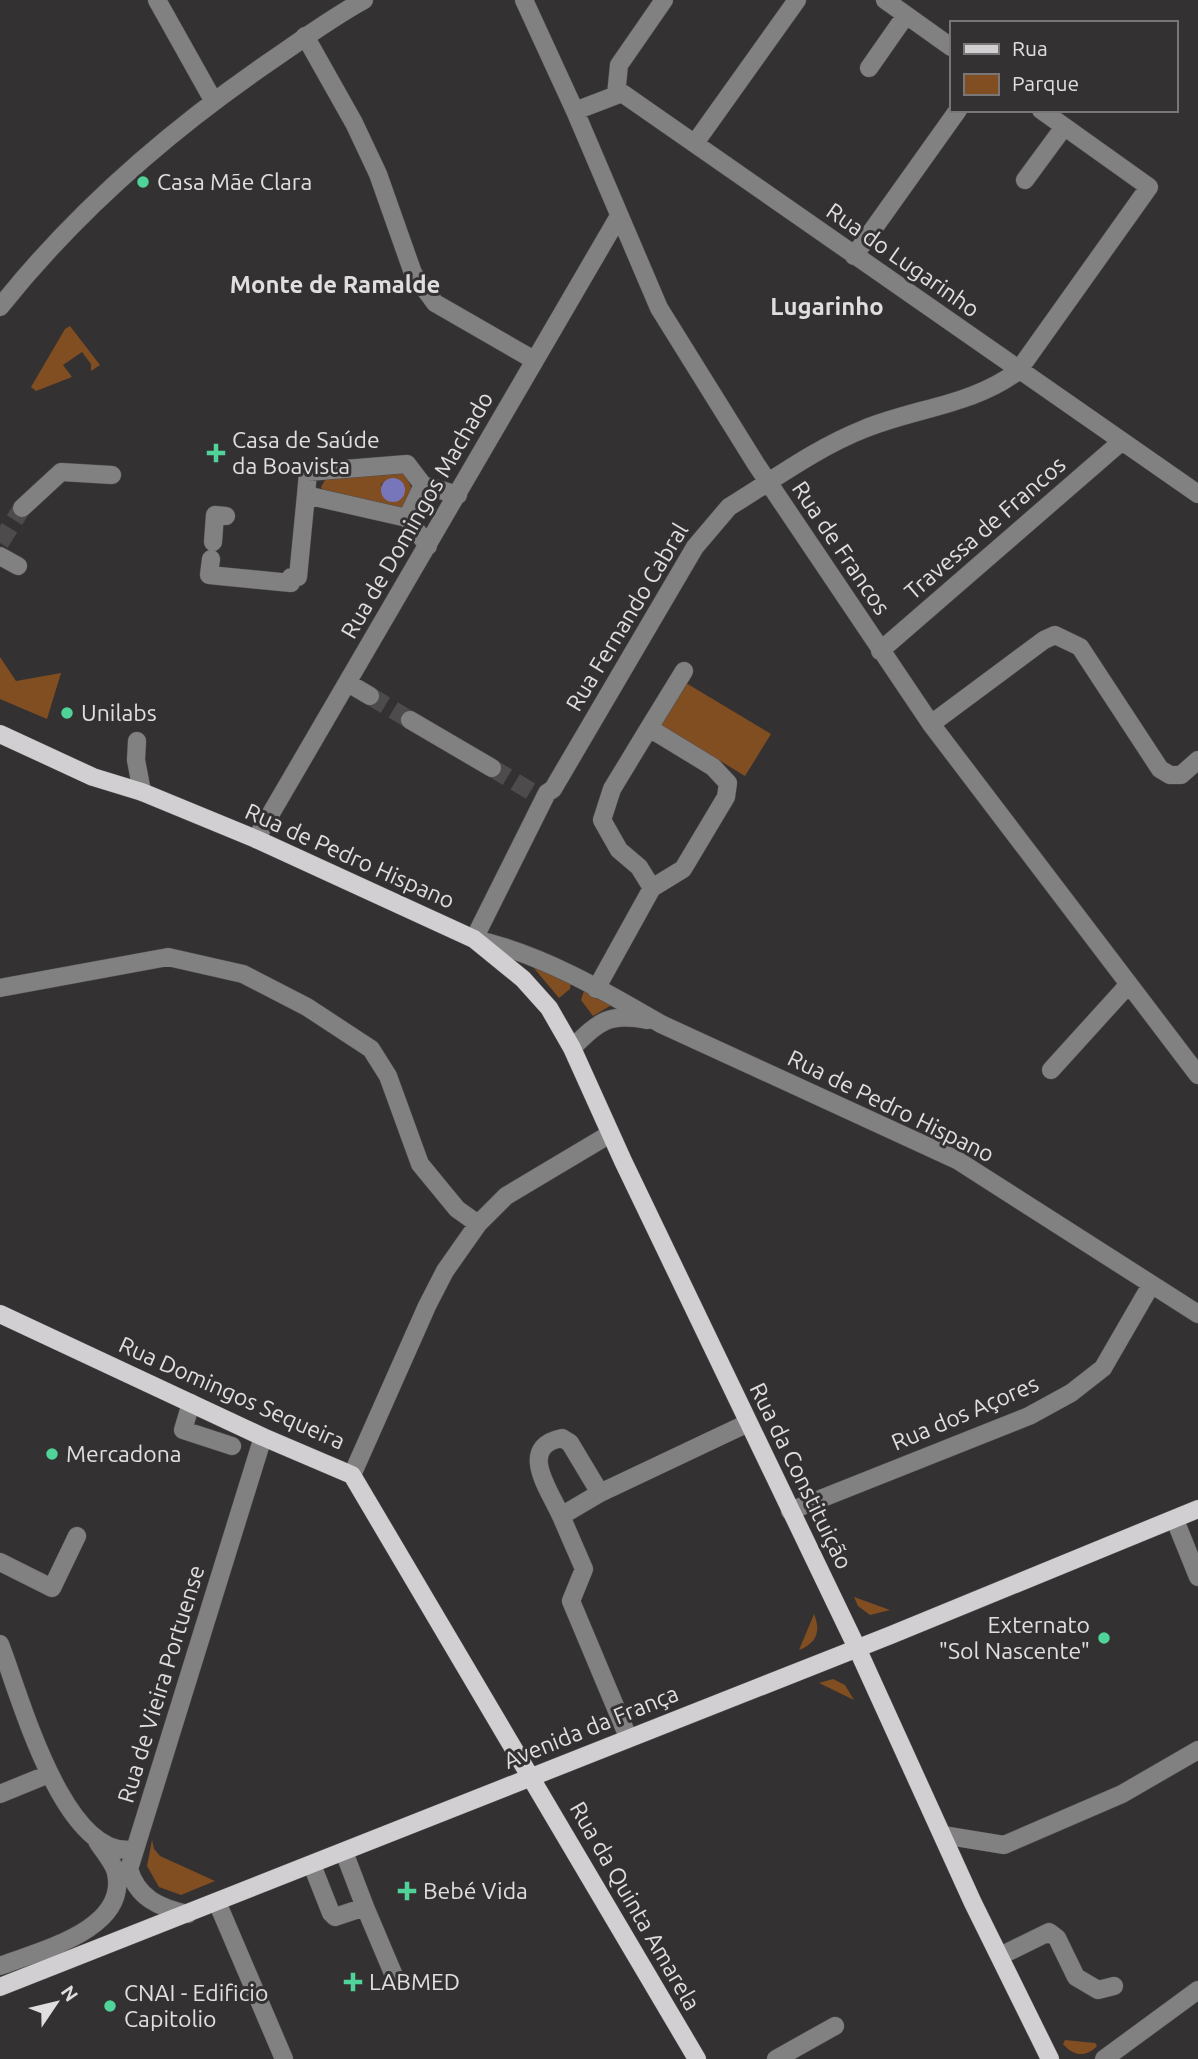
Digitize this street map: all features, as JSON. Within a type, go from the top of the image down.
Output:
[{"type":"main road","name":"Rua de Pedro Hispano","points":[[5,739],[93,777],[142,792],[256,839],[474,939]]},
{"type":"main road","name":"Rua da Constituição","points":[[474,939],[536,991],[553,1013],[572,1048],[610,1134],[857,1648],[1050,2059]]},
{"type":"main road","name":"Rua Domingos Sequeira","points":[[0,1314],[263,1437],[352,1475],[530,1778]]},
{"type":"main road","name":"Avenida da França","points":[[0,1987],[857,1648],[1198,1509]]},
{"type":"main road","name":"Rua da Quinta Amarela","points":[[530,1778],[697,2059]]},
{"type":"street","points":[[157,0],[213,100]]},
{"type":"street","points":[[0,307],[53,243],[126,173],[213,100],[305,36],[364,0]]},
{"type":"street","name":"Rua de Francos","points":[[524,0],[575,111],[659,308],[768,483],[931,724],[1198,1074]]},
{"type":"street","points":[[575,111],[616,95],[619,65],[664,0]]},
{"type":"street","points":[[695,143],[797,0]]},
{"type":"street","points":[[885,0],[950,46]]},
{"type":"street","points":[[869,68],[906,15]]},
{"type":"street","points":[[305,36],[355,124],[378,174],[413,272],[435,303],[534,360]]},
{"type":"street","name":"Rua do Lugarinho","points":[[616,95],[622,93],[695,143],[1018,371],[1198,494]]},
{"type":"street","points":[[855,256],[957,112]]},
{"type":"street","points":[[1018,371],[1149,187],[1044,112]]},
{"type":"street","points":[[1026,180],[1064,127]]},
{"type":"street","name":"Rua de Domingos Machado","points":[[256,839],[619,216]]},
{"type":"street","name":"Rua Fernando Cabral","points":[[474,939],[540,793],[553,789],[695,547],[729,507],[862,429],[909,413],[982,394],[1018,371]]},
{"type":"street","name":"Travessa de Francos","points":[[880,651],[1121,442]]},
{"type":"street","points":[[226,516],[215,514],[209,575],[290,583],[291,577],[298,577],[308,472],[407,464],[424,485],[458,495]]},
{"type":"street","points":[[22,508],[61,472],[112,475]]},
{"type":"street","points":[[407,518],[424,485]]},
{"type":"street","points":[[306,495],[407,518],[428,546]]},
{"type":"street","points":[[0,556],[18,566]]},
{"type":"street","points":[[931,724],[1044,640],[1055,635],[1080,647],[1160,769],[1170,775],[1181,775],[1198,760]]},
{"type":"street","points":[[652,888],[639,867],[619,850],[602,820],[612,789],[684,671]]},
{"type":"street","points":[[348,682],[370,695]]},
{"type":"street","points":[[410,720],[492,768]]},
{"type":"street","points":[[596,989],[652,888],[683,869],[726,797],[728,783],[713,767],[649,729]]},
{"type":"street","points":[[141,741],[137,775],[142,792]]},
{"type":"street","name":"Rua de Pedro Hispano","points":[[474,939],[505,946],[596,989],[661,1024],[957,1160],[1198,1314]]},
{"type":"street","points":[[0,988],[169,957],[243,974],[307,1007],[371,1049],[388,1076],[420,1164],[435,1187],[457,1209],[478,1224]]},
{"type":"street","points":[[1051,1070],[1129,984]]},
{"type":"street","name":"Rua de Pedro Hispano","points":[[572,1048],[595,1027],[617,1016],[661,1024]]},
{"type":"street","points":[[352,1475],[427,1306],[445,1271],[478,1224],[506,1196],[610,1134]]},
{"type":"street","name":"Rua dos Açores","points":[[790,1511],[1029,1416],[1071,1392],[1102,1368],[1151,1285]]},
{"type":"street","points":[[191,1403],[183,1430],[232,1446]]},
{"type":"street","points":[[561,1516],[600,1493],[748,1423]]},
{"type":"street","name":"Rua de Vieira Portuense","points":[[188,1914],[168,1910],[149,1900],[132,1883],[129,1869],[263,1437]]},
{"type":"street","points":[[600,1493],[570,1443],[562,1438],[550,1440],[537,1454],[538,1464],[584,1569],[571,1601],[628,1737]]},
{"type":"street","points":[[1175,1520],[1198,1577]]},
{"type":"street","points":[[0,1562],[52,1588],[77,1536]]},
{"type":"street","points":[[0,1644],[8,1685],[50,1774],[76,1818],[97,1841],[116,1871],[117,1887],[105,1913],[84,1933],[0,1966]]},
{"type":"street","points":[[943,1835],[1004,1845],[1122,1794],[1198,1750]]},
{"type":"street","points":[[0,1794],[50,1774]]},
{"type":"street","points":[[97,1841],[123,1851],[135,1849]]},
{"type":"street","points":[[344,1852],[396,1978]]},
{"type":"street","points":[[312,1865],[335,1917],[365,1907]]},
{"type":"street","points":[[218,1902],[284,2059]]},
{"type":"street","points":[[1000,1956],[1049,1932],[1057,1938],[1076,1977],[1098,1990],[1114,1986]]},
{"type":"street","points":[[1104,2059],[1198,1990]]},
{"type":"street","points":[[776,2059],[835,2026]]},
{"type":"green space","points":[[70,326],[100,365],[91,371],[91,364],[82,352],[63,365],[72,377],[36,391],[31,387],[65,329]]},
{"type":"green space","points":[[399,469],[408,480],[412,496],[405,506],[397,510],[324,493],[321,487],[328,475]],"holes":[[[388,480],[401,483],[399,499],[385,496],[381,484]]]},
{"type":"green space","points":[[0,657],[16,681],[61,673],[47,719],[0,699]]},
{"type":"green space","points":[[686,683],[771,734],[745,776],[661,725]]},
{"type":"green space","points":[[533,967],[571,982],[570,989],[559,998]]},
{"type":"green space","points":[[585,988],[615,1003],[593,1016],[581,1000]]},
{"type":"green space","points":[[854,1597],[890,1610],[870,1615],[858,1606]]},
{"type":"green space","points":[[814,1614],[816,1636],[810,1644],[799,1650]]},
{"type":"green space","points":[[833,1679],[845,1685],[854,1700],[819,1683]]},
{"type":"green space","points":[[152,1840],[154,1849],[160,1856],[215,1881],[181,1895],[159,1887],[147,1866]]},
{"type":"green space","points":[[1065,2040],[1095,2043],[1097,2046],[1080,2054],[1067,2048],[1063,2044]]},
{"type":"shaded area","points":[[393,478],[402,481],[405,490],[402,499],[393,502],[384,499],[381,490],[384,481]]},
{"type":"tunnel","points":[[0,543],[22,508]]},
{"type":"tunnel","points":[[370,696],[410,720]]},
{"type":"tunnel","points":[[492,768],[532,792]]},
{"type":"place","name":"Casa Mãe Clara","points":[[143,182]]},
{"type":"place","name":"Casa de Saúde da Boavista","points":[[216,453]]},
{"type":"place","name":"Unilabs","points":[[67,713]]},
{"type":"place","name":"Mercadona","points":[[52,1454]]},
{"type":"place","name":"Externato \"Sol Nascente\"","points":[[1104,1638]]},
{"type":"place","name":"Bebé Vida","points":[[407,1891]]},
{"type":"place","name":"LABMED","points":[[353,1982]]},
{"type":"place","name":"CNAI - Edificio Capitolio","points":[[110,2006]]},
{"type":"district","name":"Monte de Ramalde","points":[[335,285]]},
{"type":"district","name":"Lugarinho","points":[[827,307]]}]
